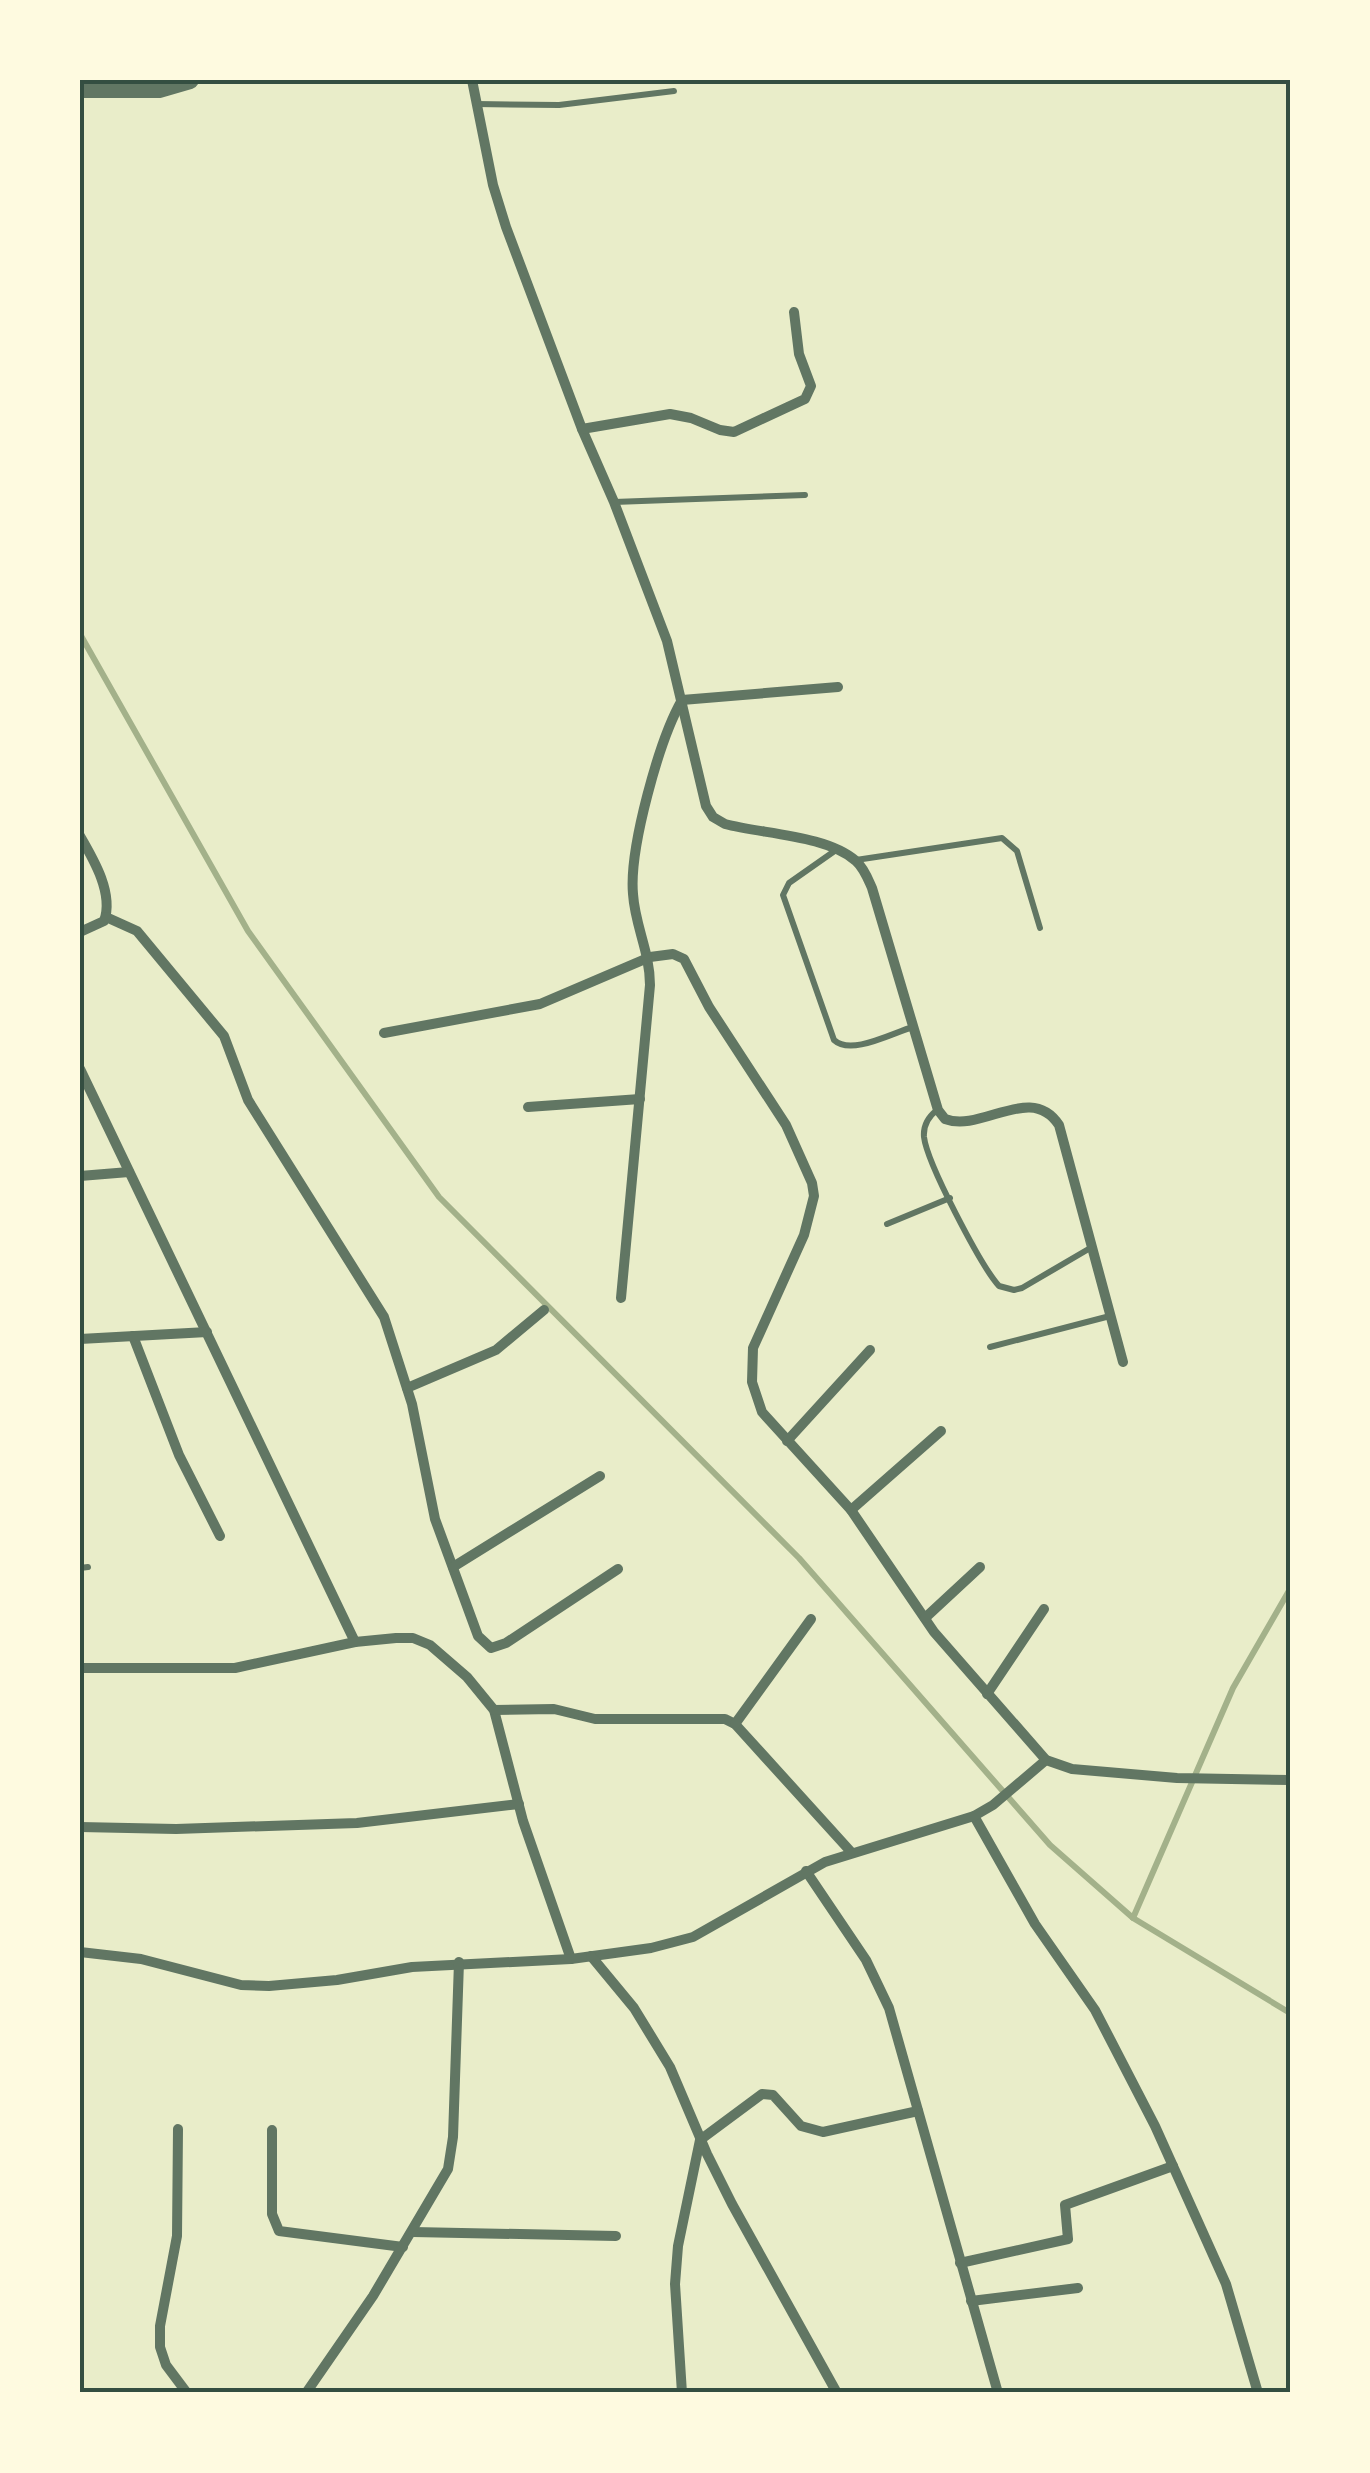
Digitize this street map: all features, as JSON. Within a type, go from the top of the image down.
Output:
[{"type":"street","points":[[472,80],[506,227],[667,641],[706,806],[713,817],[732,826],[836,849],[855,860],[872,888],[938,1110],[944,1119],[953,1122],[1030,1106],[1052,1114],[1059,1125],[1123,1362]]},
{"type":"street","points":[[80,89],[144,90],[185,81]]},
{"type":"street","points":[[582,430],[676,414],[734,432],[790,408],[811,391],[799,354],[794,312]]},
{"type":"street","points":[[682,700],[838,687]]},
{"type":"street","points":[[621,1298],[650,957],[637,920],[632,883],[650,787],[668,726],[682,700]]},
{"type":"street","points":[[80,836],[105,889],[106,917],[101,924],[80,932]]},
{"type":"street","points":[[106,917],[137,931],[224,1036],[248,1100],[384,1317],[407,1388],[435,1520],[478,1636],[491,1648],[506,1643],[618,1569]]},
{"type":"street","points":[[384,1032],[540,1004],[650,957],[673,954],[686,961],[708,1007],[786,1125],[812,1183],[814,1196],[804,1235],[751,1359],[752,1382],[762,1412],[851,1510],[925,1618],[1046,1760],[1072,1768],[1176,1778],[1290,1780]]},
{"type":"street","points":[[80,1069],[356,1642]]},
{"type":"street","points":[[528,1107],[640,1099]]},
{"type":"street","points":[[80,1176],[130,1172]]},
{"type":"street","points":[[407,1388],[496,1350],[544,1310]]},
{"type":"street","points":[[80,1339],[207,1332]]},
{"type":"street","points":[[132,1336],[179,1455],[220,1536]]},
{"type":"street","points":[[787,1441],[870,1350]]},
{"type":"street","points":[[851,1510],[941,1431]]},
{"type":"street","points":[[452,1567],[600,1476]]},
{"type":"street","points":[[925,1618],[980,1567]]},
{"type":"street","points":[[986,1694],[1044,1609]]},
{"type":"street","points":[[735,1724],[811,1619]]},
{"type":"street","points":[[80,1668],[235,1668],[356,1642],[414,1638],[430,1645],[467,1677],[494,1710],[519,1804],[571,1960]]},
{"type":"street","points":[[494,1710],[539,1708],[595,1719],[717,1718],[735,1724],[852,1853]]},
{"type":"street","points":[[80,1952],[141,1959],[242,1986],[336,1980],[459,1962],[571,1960],[651,1948],[693,1936],[806,1871],[974,1816],[993,1806],[1046,1760]]},
{"type":"street","points":[[80,1827],[176,1829],[357,1823],[519,1804]]},
{"type":"street","points":[[974,1816],[1034,1924],[1096,2010],[1173,2166],[1226,2284],[1258,2393]]},
{"type":"street","points":[[806,1871],[877,1980],[889,2008],[998,2393]]},
{"type":"street","points":[[592,1956],[634,2008],[670,2067],[732,2204],[837,2393]]},
{"type":"street","points":[[306,2393],[404,2247],[448,2170],[454,2138],[459,1962]]},
{"type":"street","points":[[682,2392],[674,2284],[700,2140],[762,2094],[778,2099],[802,2126],[824,2132],[918,2111]]},
{"type":"street","points":[[178,2129],[177,2236],[160,2326],[160,2347],[166,2365],[187,2393]]},
{"type":"street","points":[[272,2130],[272,2214],[279,2231],[404,2247]]},
{"type":"street","points":[[960,2263],[1068,2238],[1066,2205],[1173,2166]]},
{"type":"street","points":[[413,2232],[616,2236]]},
{"type":"street","points":[[971,2301],[1078,2288]]},
{"type":"lane","points":[[476,104],[559,104],[674,91]]},
{"type":"lane","points":[[614,502],[805,496]]},
{"type":"lane","points":[[855,860],[1002,838],[1018,851],[1040,928]]},
{"type":"lane","points":[[836,849],[789,883],[783,895],[834,1040],[839,1045],[851,1046],[913,1026]]},
{"type":"lane","points":[[938,1110],[928,1118],[924,1135],[930,1156],[993,1279],[1005,1289],[1022,1288],[1092,1247]]},
{"type":"lane","points":[[886,1224],[950,1198]]},
{"type":"lane","points":[[990,1348],[1110,1316]]},
{"type":"waterway","points":[[80,634],[248,931],[439,1197],[799,1558],[1050,1845],[1133,1918],[1290,2013]]},
{"type":"waterway","points":[[1133,1918],[1233,1688],[1290,1589]]}]
